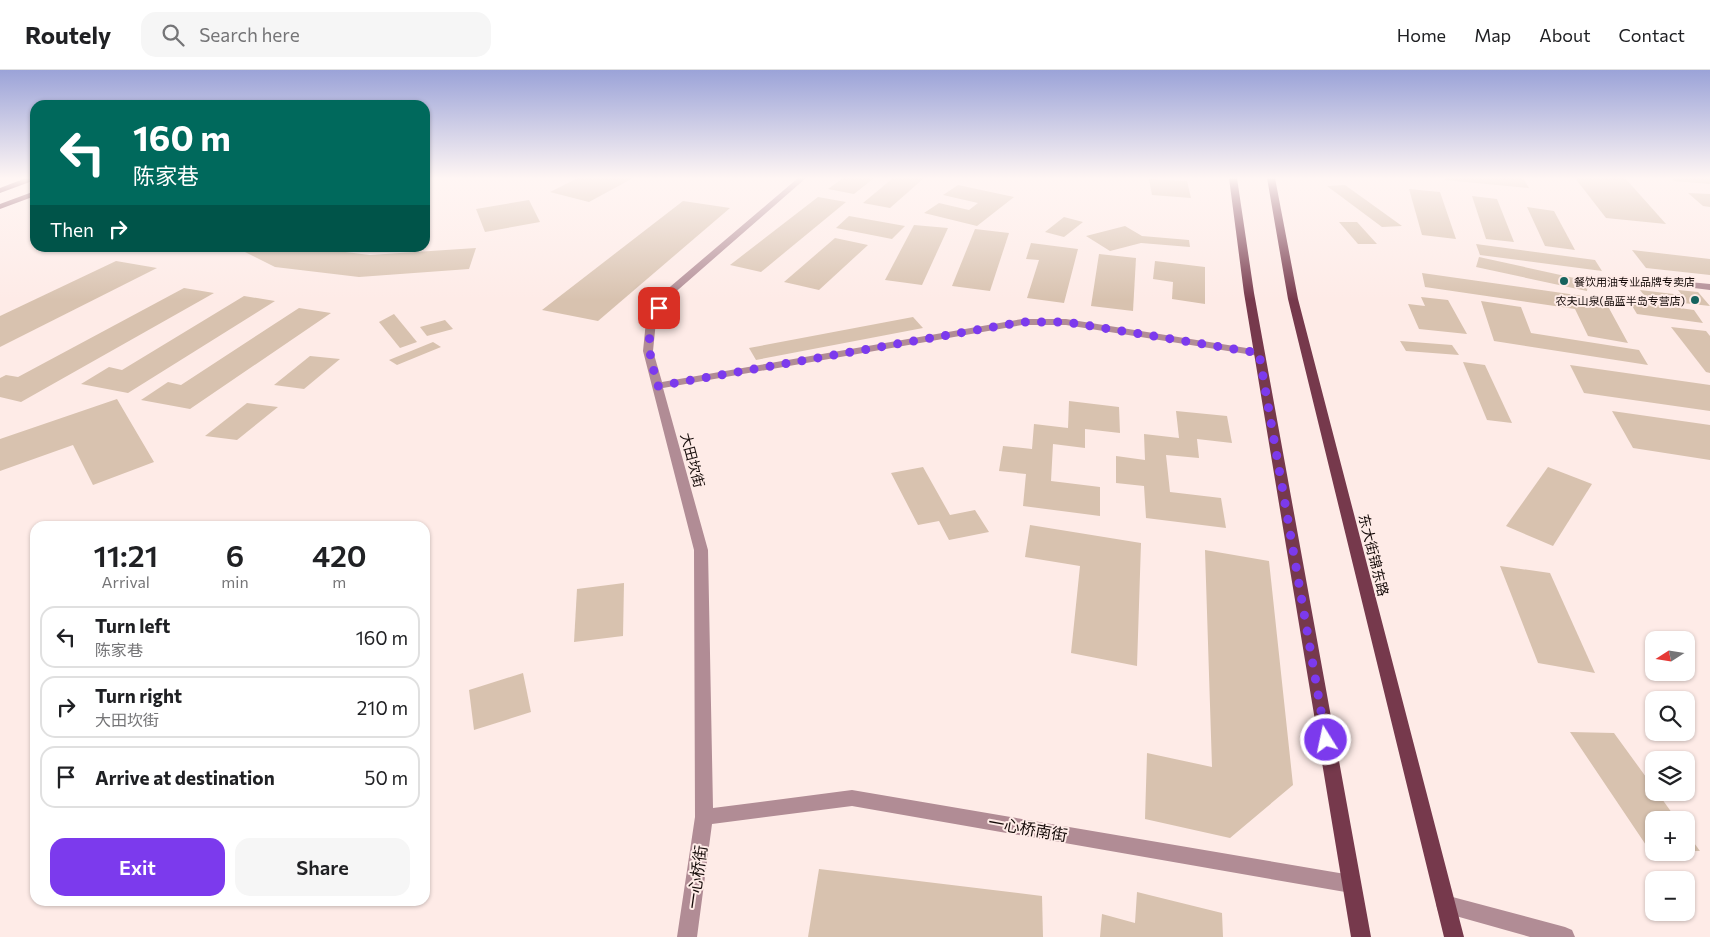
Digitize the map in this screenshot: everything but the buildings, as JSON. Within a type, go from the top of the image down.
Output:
[{"type":"main road","points":[[1239,218],[1259,353],[1361,937]]},
{"type":"main road","name":"东大街锦东路","points":[[1279,218],[1293,299],[1454,937]]},
{"type":"street","name":"大田坎街","points":[[704,816],[701,550],[648,351],[651,321],[667,294],[756,218]]},
{"type":"street","points":[[1689,285],[1710,287]]},
{"type":"street","points":[[658,386],[1022,322],[1075,323],[1259,353]]},
{"type":"street","name":"一心桥南街","points":[[704,816],[852,798],[1351,884]]},
{"type":"street","name":"一心桥街","points":[[687,937],[704,816]]},
{"type":"street","points":[[1446,904],[1565,937]]},
{"type":"place","name":"餐饮用油专业品牌专卖店","points":[[1564,281]]},
{"type":"place","name":"农夫山泉(晶蓝半岛专营店)","points":[[1695,300]]},
{"type":"route","points":[[659,308],[651,321],[648,351],[658,386],[982,327],[1022,322],[1066,322],[1259,353],[1326,740]]}]
